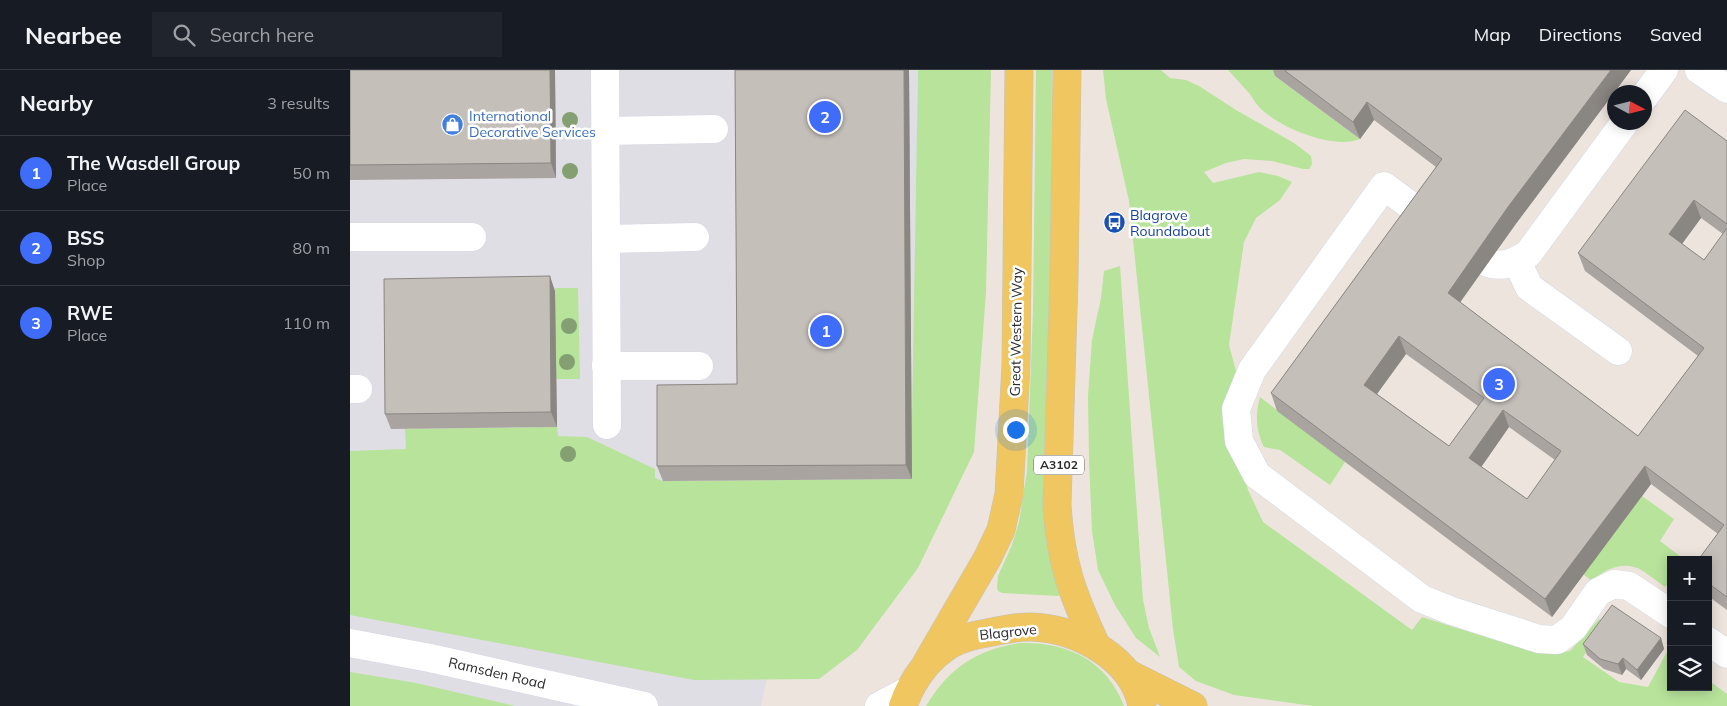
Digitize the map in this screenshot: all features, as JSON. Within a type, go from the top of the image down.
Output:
[{"type":"main road","name":"Great Western Way","points":[[926,664],[988,559],[1001,530],[1009,494],[1016,365],[1019,70]]},
{"type":"main road","name":"A3102","points":[[1067,70],[1058,527],[1065,568],[1096,645]]},
{"type":"main road","name":"Blagrove","points":[[906,698],[926,664],[944,649],[962,639],[1015,628],[1031,627],[1046,628],[1075,636],[1096,645],[1127,673],[1137,691],[1142,706]]},
{"type":"main road","points":[[1127,673],[1193,706]]},
{"type":"street","points":[[605,70],[607,425]]},
{"type":"street","points":[[1652,86],[1664,70]]},
{"type":"street","points":[[1699,70],[1727,89]]},
{"type":"street","points":[[606,131],[714,129]]},
{"type":"street","points":[[1488,263],[1505,264],[1517,261],[1528,254],[1620,130]]},
{"type":"street","points":[[1422,214],[1384,186],[1252,370],[1236,409],[1239,441],[1257,475],[1422,599],[1452,612],[1539,639],[1557,640],[1573,628],[1598,592],[1614,584],[1629,586],[1667,611]]},
{"type":"street","points":[[350,237],[472,237]]},
{"type":"street","points":[[606,239],[695,237]]},
{"type":"street","points":[[1517,261],[1529,286],[1618,351]]},
{"type":"street","points":[[606,366],[700,366]]},
{"type":"street","name":"Ramsden Road","points":[[350,643],[430,658],[644,706]]},
{"type":"street","points":[[1712,643],[1727,654]]},
{"type":"street","points":[[879,706],[906,698]]},
{"type":"shaded area","points":[[350,70],[918,70],[912,479],[778,628],[761,706],[350,706]]},
{"type":"green space","points":[[918,70],[991,70],[986,292],[974,452],[918,568],[857,650],[819,679],[694,680],[350,615],[350,451],[406,449],[405,429],[557,427],[558,436],[587,437],[655,469],[655,478],[663,481],[911,479]]},
{"type":"green space","points":[[1036,70],[1052,70],[1051,258],[1043,494],[1050,556],[1060,594],[1058,596],[1002,593],[998,591],[997,587],[998,576],[1012,545],[1019,522],[1027,471],[1033,310]]},
{"type":"green space","points":[[1103,70],[1161,70],[1170,78],[1186,80],[1199,86],[1236,110],[1294,143],[1311,156],[1312,164],[1309,169],[1272,161],[1244,159],[1226,163],[1204,172],[1213,183],[1259,172],[1278,176],[1292,182],[1280,200],[1256,218],[1244,242],[1229,345],[1236,371],[1229,397],[1238,453],[1248,490],[1263,522],[1412,630],[1422,617],[1511,645],[1552,654],[1570,651],[1599,619],[1606,624],[1583,657],[1619,682],[1648,687],[1667,652],[1667,691],[1712,691],[1712,683],[1727,694],[1727,706],[1313,706],[1234,695],[1196,681],[1179,667],[1173,629],[1129,201],[1106,99]]},
{"type":"green space","points":[[1228,70],[1279,70],[1275,76],[1360,139],[1349,142],[1336,142],[1307,135],[1280,123],[1260,108]]},
{"type":"green space","points":[[1120,266],[1143,600],[1149,628],[1160,657],[1136,638],[1115,605],[1098,570],[1092,531],[1088,396],[1092,340],[1101,298],[1104,271]]},
{"type":"green space","points":[[555,288],[578,288],[580,379],[556,379]]},
{"type":"green space","points":[[1260,397],[1345,462],[1330,485],[1280,450],[1264,447],[1257,423]]},
{"type":"green space","points":[[1642,496],[1674,519],[1660,541],[1680,556],[1667,556],[1667,585],[1665,587],[1643,571],[1629,566],[1610,569],[1592,581],[1583,574]]},
{"type":"green space","points":[[1020,643],[1054,646],[1069,650],[1083,657],[1107,677],[1124,706],[926,706],[944,681],[965,663],[990,650]]},
{"type":"green space","points":[[350,672],[416,683],[515,706],[350,706]]},
{"type":"building","name":"International Decorative Services","points":[[350,70],[550,70],[551,163],[350,165]]},
{"type":"building","points":[[735,70],[904,70],[906,465],[657,466],[657,385],[737,384]]},
{"type":"building","points":[[1284,70],[1611,70],[1508,207],[1448,293],[1638,436],[1704,348],[1578,253],[1685,110],[1727,141],[1727,224],[1694,200],[1669,234],[1704,260],[1727,228],[1727,597],[1712,586],[1712,556],[1701,556],[1724,525],[1645,466],[1545,599],[1271,393],[1442,159],[1367,102],[1353,122]],"holes":[[[1399,336],[1484,398],[1449,446],[1364,385]],[[1503,410],[1561,451],[1527,499],[1469,458]]]},
{"type":"building","points":[[550,276],[551,412],[385,414],[384,279]]},
{"type":"building","points":[[1612,605],[1661,638],[1637,670],[1623,658],[1618,664],[1600,659],[1583,644]]},
{"type":"place","name":"BSS","points":[[825,117]]},
{"type":"place","name":"International Decorative Services","points":[[453,124]]},
{"type":"place","name":"Blagrove Roundabout","points":[[1114,223]]},
{"type":"place","name":"The Wasdell Group","points":[[826,331]]},
{"type":"place","name":"RWE","points":[[1499,384]]}]
